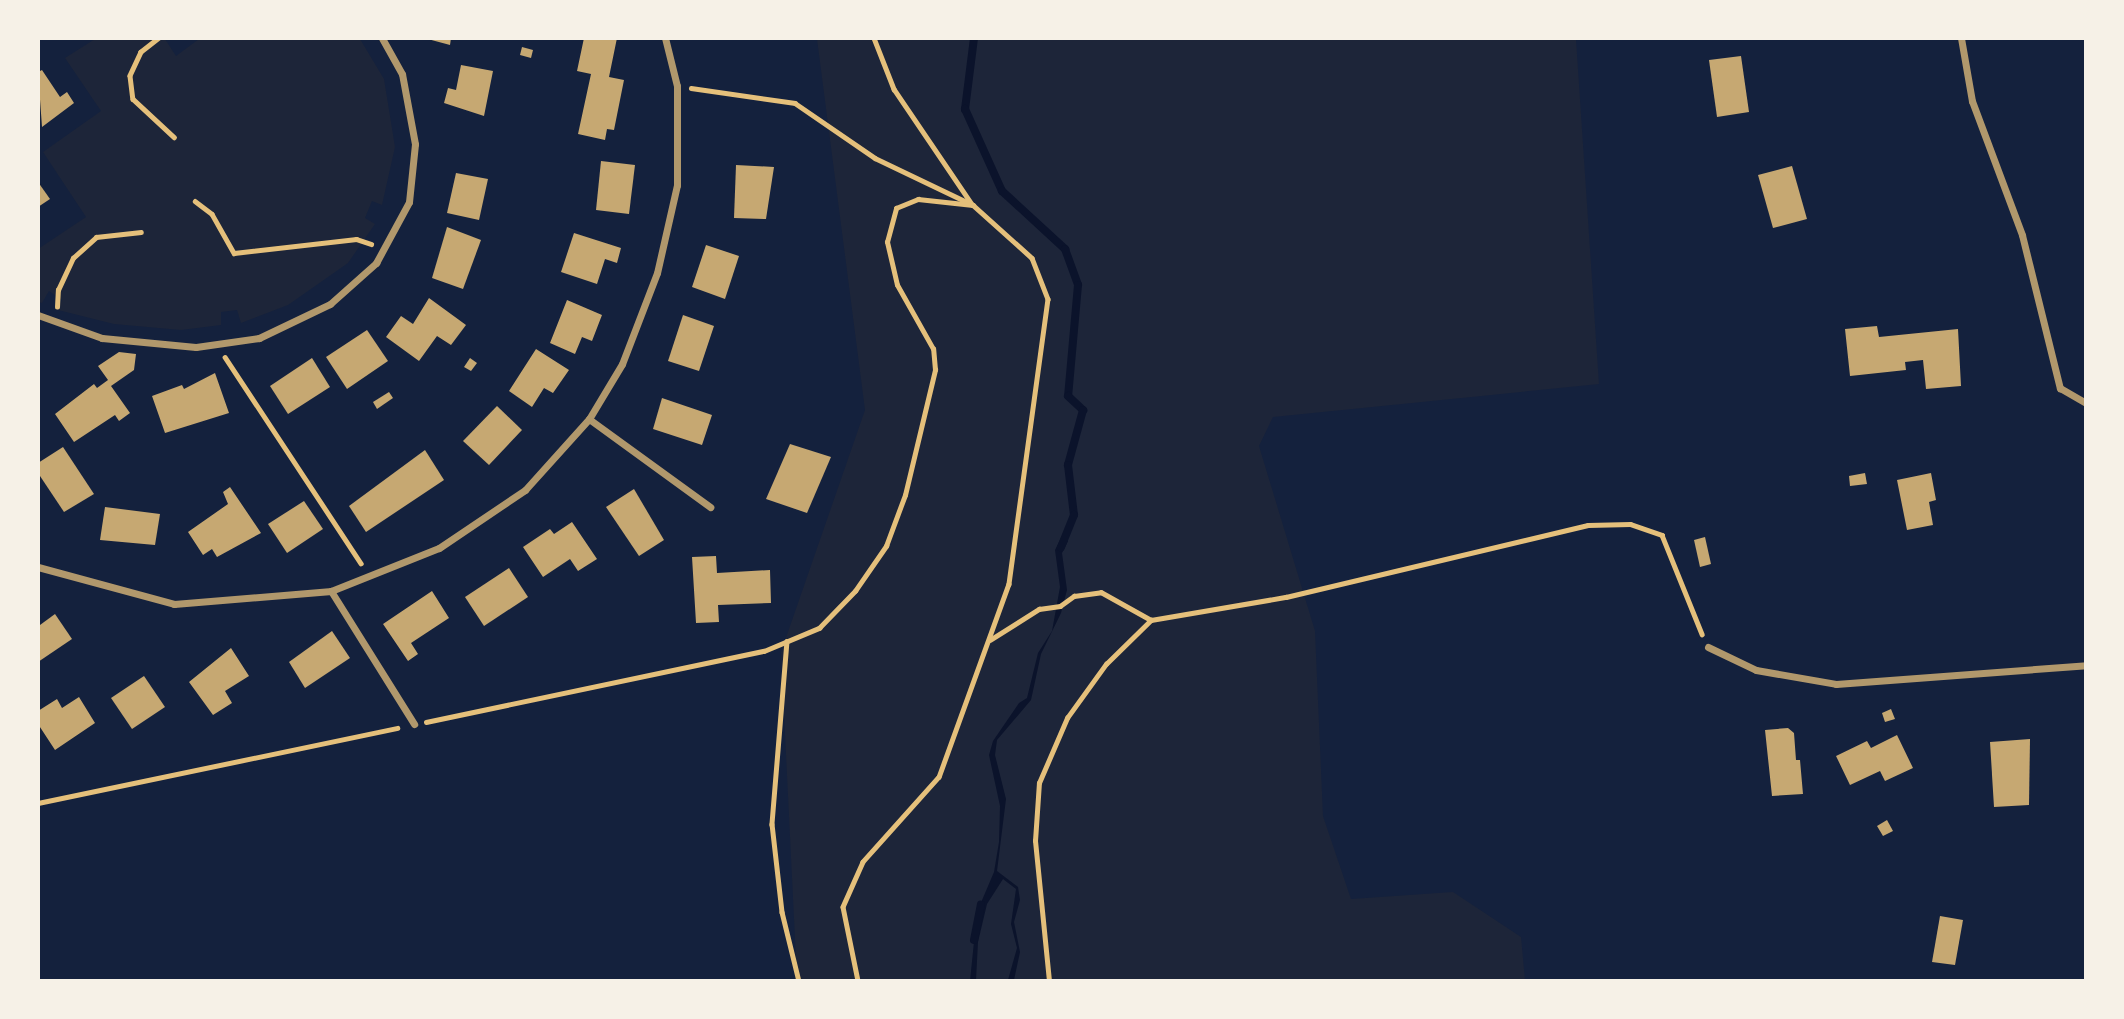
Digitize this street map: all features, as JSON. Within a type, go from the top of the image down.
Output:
[{"type":"street","points":[[38,315],[102,338],[196,347],[259,338],[330,304],[376,263],[409,202],[415,144],[402,74],[382,38]]},
{"type":"street","points":[[38,567],[174,604],[331,592],[439,548],[525,490],[589,419],[621,364],[657,273],[677,186],[677,86],[665,38]]},
{"type":"street","points":[[1961,38],[1972,101],[2021,234],[2060,388],[2085,403]]},
{"type":"street","points":[[589,419],[710,507]]},
{"type":"street","points":[[331,592],[414,724]]},
{"type":"street","points":[[1708,647],[1756,670],[1836,684],[2085,665]]},
{"type":"path","points":[[159,38],[141,52],[130,76],[133,99],[174,136]]},
{"type":"path","points":[[858,981],[844,907],[863,862],[939,776],[1009,582],[1048,299],[1032,258],[973,205],[894,89],[874,38]]},
{"type":"path","points":[[677,86],[795,103],[875,158],[973,205]]},
{"type":"path","points":[[38,803],[764,651],[819,628],[855,591],[886,546],[905,495],[935,370],[933,349],[897,285],[887,242],[896,208],[918,198],[973,205]]},
{"type":"path","points":[[195,201],[212,214],[234,253],[356,239],[384,247]]},
{"type":"path","points":[[56,321],[58,290],[73,258],[96,237],[141,232]]},
{"type":"path","points":[[216,344],[369,576]]},
{"type":"path","points":[[1049,981],[1035,841],[1039,783],[1067,718],[1106,664],[1151,620],[1286,597],[1588,525],[1630,524],[1662,535],[1708,647]]},
{"type":"path","points":[[989,641],[1039,609],[1060,606],[1074,596],[1101,592],[1151,620]]},
{"type":"path","points":[[787,642],[772,824],[782,912],[799,981]]},
{"type":"shaded area","points":[[95,39],[165,39],[176,56],[199,39],[360,39],[384,79],[395,147],[382,205],[372,201],[365,218],[375,224],[348,263],[288,305],[241,323],[237,310],[221,312],[221,325],[181,330],[114,324],[58,310],[62,300],[49,291],[42,303],[39,302],[38,249],[86,217],[43,152],[101,111],[65,58]]},
{"type":"shaded area","points":[[817,39],[1576,39],[1599,384],[1273,417],[1259,446],[1315,631],[1323,816],[1351,899],[1453,892],[1521,937],[1525,980],[797,980],[781,652],[865,410]]},
{"type":"shaded area","points":[[1062,536],[1068,541],[1062,553],[1067,590],[1061,613],[1041,654],[1031,700],[997,740],[995,755],[1006,799],[997,871],[1018,887],[1020,900],[1014,922],[1020,952],[1014,980],[1008,980],[1017,948],[1011,924],[1016,889],[1003,879],[987,904],[978,942],[976,980],[970,981],[977,912],[994,872],[999,842],[1000,806],[989,755],[993,741],[1019,703],[1027,698],[1038,653],[1052,631],[1060,587],[1055,550]]},
{"type":"building","points":[[424,38],[451,38],[450,45]]},
{"type":"building","points":[[584,38],[617,38],[609,77],[624,80],[614,130],[607,129],[605,140],[578,134],[591,74],[577,71]]},
{"type":"building","points":[[522,47],[533,50],[531,58],[520,55]]},
{"type":"building","points":[[1741,56],[1749,112],[1717,117],[1709,60]]},
{"type":"building","points":[[461,65],[493,71],[484,116],[444,103],[448,88],[456,90]]},
{"type":"building","points":[[42,70],[60,97],[67,92],[74,103],[42,127],[38,72]]},
{"type":"building","points":[[601,161],[635,165],[629,214],[596,210]]},
{"type":"building","points":[[736,165],[774,167],[766,219],[734,218]]},
{"type":"building","points":[[1792,166],[1807,219],[1773,228],[1758,175]]},
{"type":"building","points":[[456,173],[488,179],[479,220],[447,213]]},
{"type":"building","points":[[38,182],[50,199],[38,207]]},
{"type":"building","points":[[447,227],[481,240],[463,289],[432,278]]},
{"type":"building","points":[[574,233],[621,248],[617,263],[605,259],[597,284],[561,272]]},
{"type":"building","points":[[706,245],[739,256],[725,299],[692,287]]},
{"type":"building","points":[[429,298],[466,325],[451,345],[437,336],[419,361],[386,337],[401,316],[413,324]]},
{"type":"building","points":[[567,300],[602,315],[592,341],[582,337],[575,354],[550,343]]},
{"type":"building","points":[[683,315],[714,326],[699,371],[668,361]]},
{"type":"building","points":[[1877,326],[1879,337],[1958,329],[1961,386],[1926,389],[1923,360],[1905,362],[1906,370],[1850,376],[1845,329]]},
{"type":"building","points":[[367,330],[388,361],[347,389],[326,357]]},
{"type":"building","points":[[536,349],[569,370],[553,393],[544,388],[532,407],[509,391]]},
{"type":"building","points":[[119,352],[136,354],[134,370],[111,386],[130,413],[119,421],[115,415],[74,442],[55,414],[94,384],[97,388],[108,380],[98,366]]},
{"type":"building","points":[[312,358],[330,387],[288,414],[270,386]]},
{"type":"building","points":[[470,358],[477,363],[471,371],[464,367]]},
{"type":"building","points":[[215,373],[229,413],[165,433],[152,396],[182,385],[184,389]]},
{"type":"building","points":[[389,392],[393,398],[377,409],[373,402]]},
{"type":"building","points":[[662,398],[712,415],[702,445],[653,429]]},
{"type":"building","points":[[497,406],[522,430],[489,465],[463,441]]},
{"type":"building","points":[[790,444],[831,457],[807,513],[766,499]]},
{"type":"building","points":[[63,447],[94,494],[64,512],[38,473],[38,463]]},
{"type":"building","points":[[425,450],[444,480],[366,532],[349,506]]},
{"type":"building","points":[[1865,473],[1867,484],[1850,486],[1849,476]]},
{"type":"building","points":[[1931,473],[1936,500],[1929,502],[1933,525],[1907,530],[1897,480]]},
{"type":"building","points":[[230,487],[261,533],[217,557],[212,549],[203,555],[188,532],[228,504],[223,492]]},
{"type":"building","points":[[634,489],[664,540],[639,556],[606,507]]},
{"type":"building","points":[[304,501],[323,529],[287,553],[268,524]]},
{"type":"building","points":[[105,507],[160,514],[155,545],[100,540]]},
{"type":"building","points":[[572,522],[597,559],[578,571],[570,559],[543,577],[523,547],[550,529],[554,534]]},
{"type":"building","points":[[1705,537],[1711,564],[1700,567],[1694,540]]},
{"type":"building","points":[[716,556],[717,573],[770,570],[771,603],[718,605],[719,622],[696,623],[692,557]]},
{"type":"building","points":[[509,568],[528,597],[484,626],[465,597]]},
{"type":"building","points":[[432,591],[449,618],[411,643],[418,654],[408,661],[383,624]]},
{"type":"building","points":[[55,614],[72,639],[38,662],[40,625]]},
{"type":"building","points":[[332,631],[350,658],[305,688],[289,662]]},
{"type":"building","points":[[231,648],[249,676],[225,691],[232,703],[213,715],[189,682]]},
{"type":"building","points":[[144,676],[165,707],[132,729],[111,698]]},
{"type":"building","points":[[79,697],[95,723],[55,750],[38,724],[38,711],[57,699],[62,708]]},
{"type":"building","points":[[1891,709],[1895,719],[1885,722],[1882,713]]},
{"type":"building","points":[[1788,728],[1794,733],[1803,794],[1772,796],[1765,730]]},
{"type":"building","points":[[1897,735],[1913,768],[1885,781],[1880,771],[1850,785],[1836,756],[1867,741],[1871,748]]},
{"type":"building","points":[[2030,739],[2029,805],[1994,807],[1990,742]]},
{"type":"building","points":[[1887,820],[1893,831],[1883,836],[1877,826]]},
{"type":"building","points":[[1940,916],[1963,920],[1955,965],[1932,962]]},
{"type":"waterway","points":[[974,38],[965,109],[1002,191],[1065,249],[1078,285],[1068,396],[1083,410],[1068,465],[1074,515],[1061,548]]},
{"type":"waterway","points":[[974,940],[981,905]]}]
